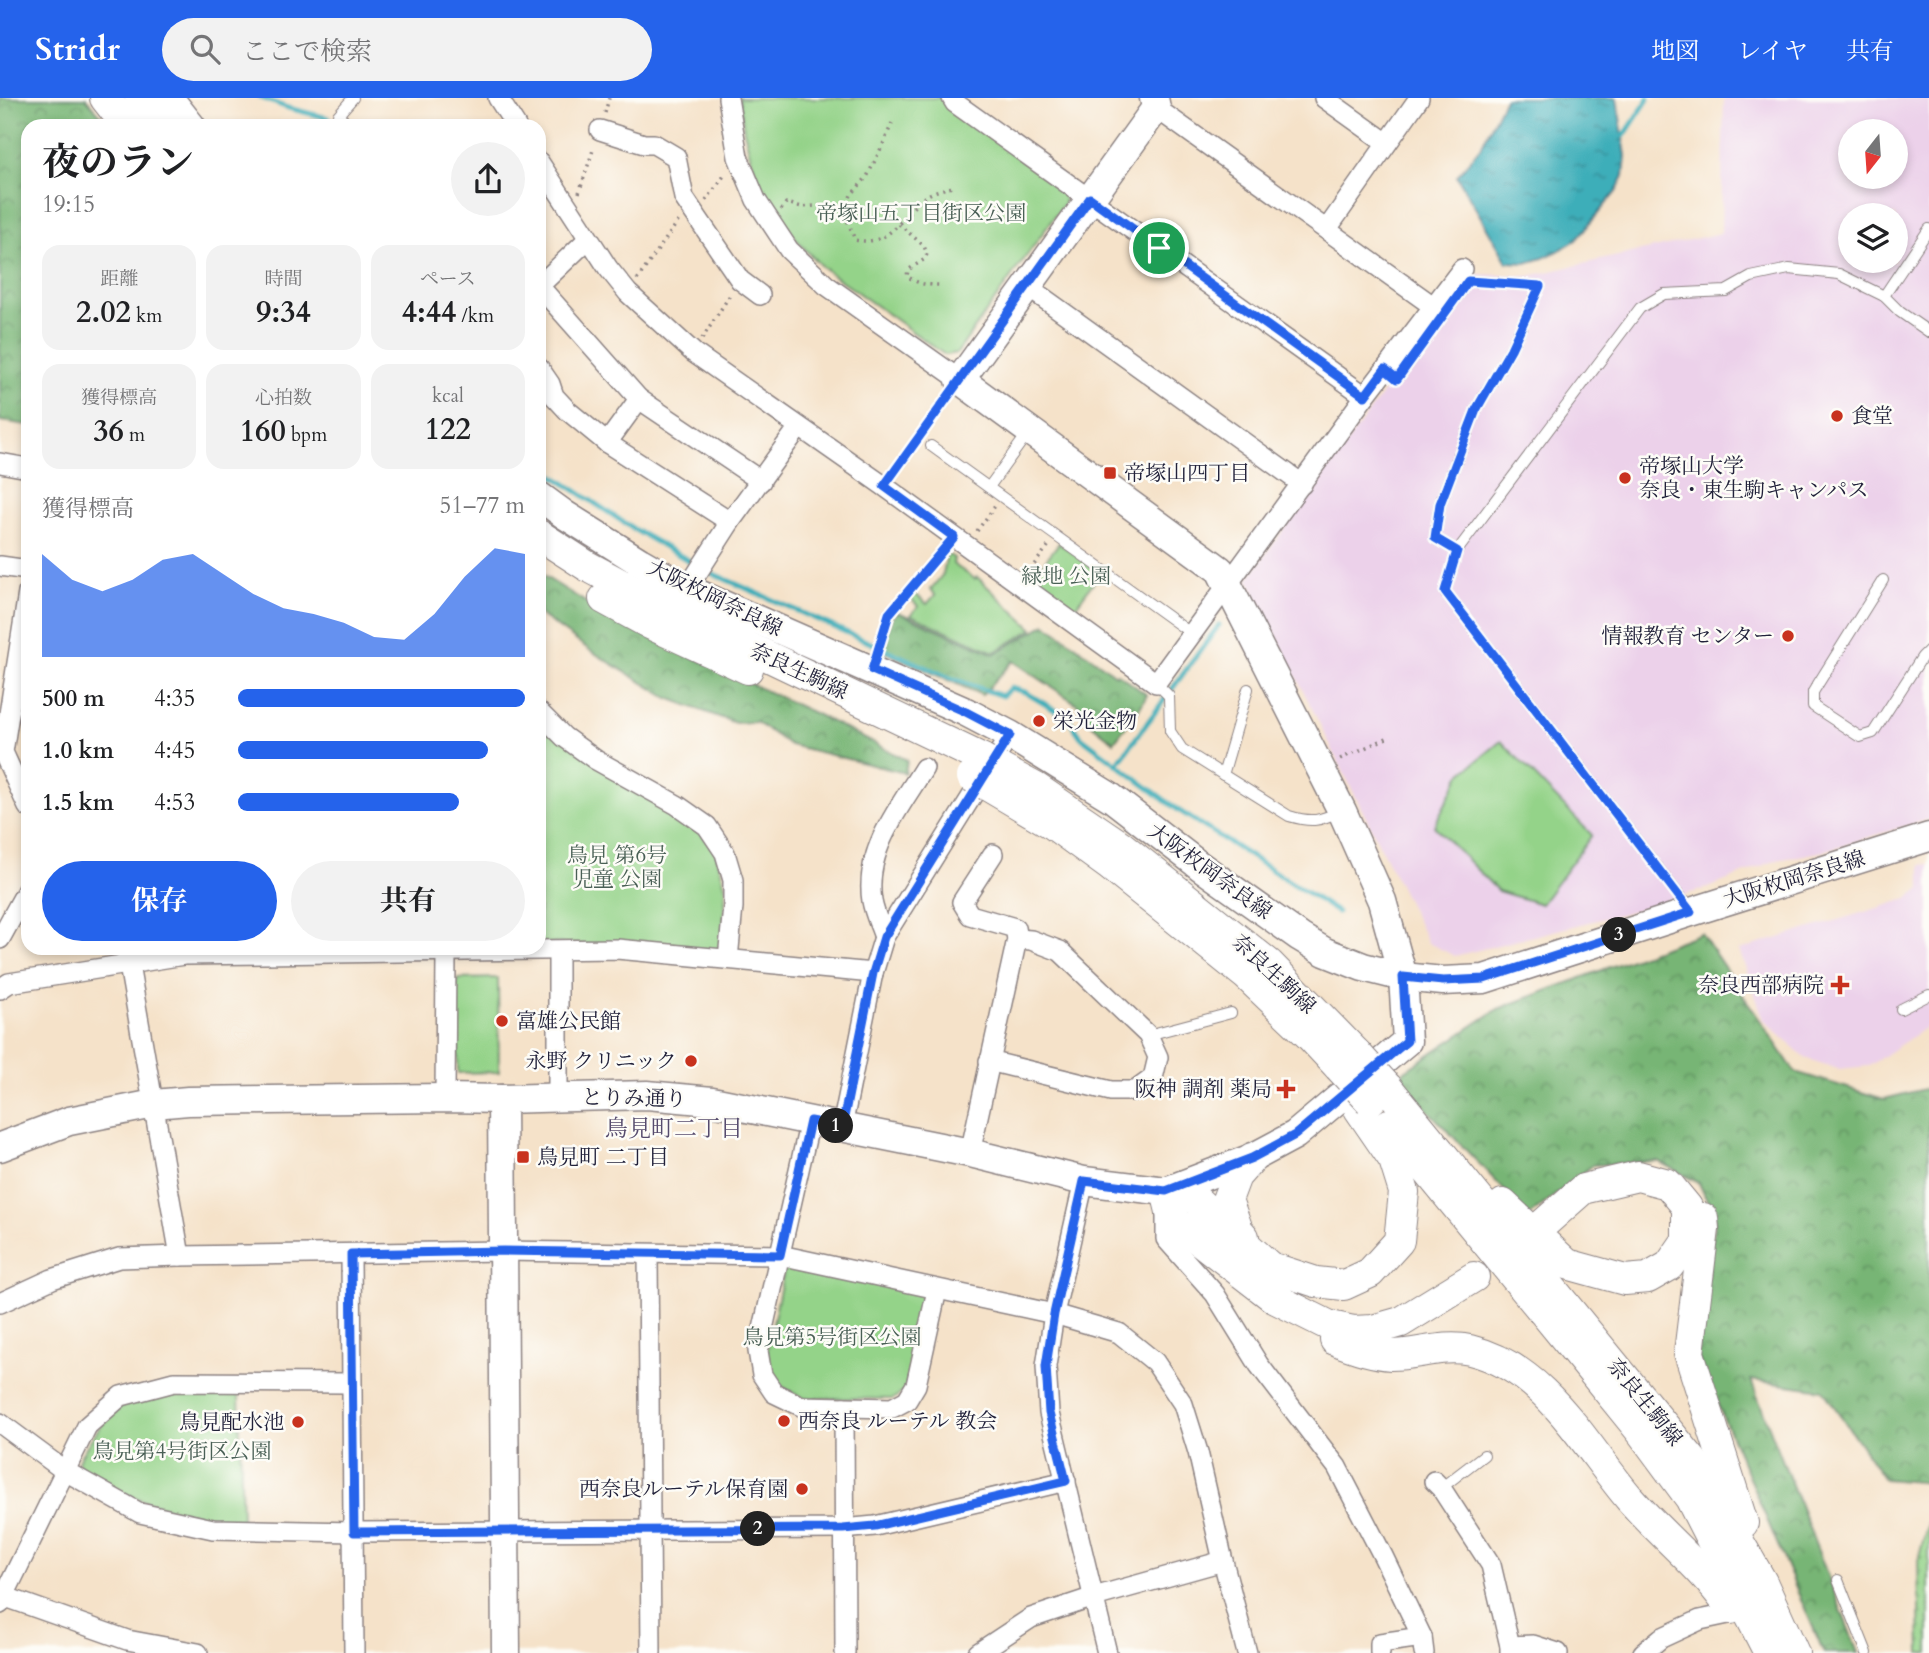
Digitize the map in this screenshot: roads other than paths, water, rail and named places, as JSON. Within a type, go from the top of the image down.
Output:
[{"type":"main road","points":[[105,98],[122,119]]},
{"type":"main road","points":[[140,98],[158,119]]},
{"type":"main road","name":"奈良生駒線","points":[[546,540],[586,566],[654,603],[986,773],[1109,865],[1246,975],[1342,1066],[1692,1460],[1762,1582],[1794,1653]]},
{"type":"main road","name":"奈良生駒線","points":[[546,564],[650,624],[885,733],[986,773],[1036,788],[1132,854],[1269,964],[1342,1066]]},
{"type":"main road","points":[[1252,1158],[1236,1176],[1227,1200],[1238,1230],[1270,1267],[1316,1282],[1344,1285],[1370,1273],[1399,1241],[1404,1192],[1372,1099]]},
{"type":"main road","points":[[1372,1099],[1493,1196],[1567,1264],[1625,1280],[1648,1278],[1669,1266],[1687,1240],[1687,1207],[1668,1184],[1638,1176],[1583,1189],[1536,1223],[1583,1176],[1609,1169],[1640,1163],[1674,1170],[1690,1186],[1702,1209],[1704,1229],[1689,1353],[1762,1582]]},
{"type":"main road","name":"奈良生駒線","points":[[1372,1099],[1642,1433],[1690,1498],[1769,1653]]},
{"type":"main road","points":[[1274,1298],[1330,1326],[1353,1331],[1373,1330],[1401,1322],[1471,1275],[1416,1306],[1393,1315],[1355,1320],[1309,1301],[1194,1198],[1166,1191],[1173,1220],[1304,1324],[1330,1338],[1355,1348],[1391,1354],[1436,1349],[1469,1350],[1503,1362],[1529,1378],[1552,1401],[1631,1501],[1721,1593],[1752,1653]]},
{"type":"street","points":[[169,98],[186,119]]},
{"type":"street","points":[[498,98],[512,119]]},
{"type":"street","points":[[727,98],[738,157],[756,200],[789,250],[826,285],[1220,570],[1342,811],[1382,901],[1403,977]]},
{"type":"street","points":[[952,98],[955,103],[1365,396]]},
{"type":"street","points":[[1324,98],[1387,143]]},
{"type":"street","points":[[1327,229],[1419,98]]},
{"type":"street","points":[[960,380],[1155,103],[1433,306]]},
{"type":"street","points":[[600,130],[644,144],[654,144],[676,157],[684,198],[740,280],[760,295]]},
{"type":"street","points":[[546,173],[588,239],[628,293],[694,352],[1156,683],[1365,396],[1462,269]]},
{"type":"street","points":[[546,279],[588,239]]},
{"type":"street","points":[[1028,287],[1302,484]]},
{"type":"street","points":[[546,294],[639,399],[761,481]]},
{"type":"street","points":[[546,378],[554,396],[568,411],[607,443],[730,522]]},
{"type":"street","points":[[607,443],[639,399]]},
{"type":"street","points":[[687,589],[730,522],[799,427]]},
{"type":"street","points":[[0,463],[21,467]]},
{"type":"street","name":"大阪枚岡奈良線","points":[[546,501],[687,589],[966,712],[1010,735],[1112,798],[1200,866],[1300,937],[1325,952],[1350,962],[1403,977],[1443,981],[1484,979],[1929,837]]},
{"type":"street","points":[[0,566],[21,569]]},
{"type":"street","points":[[21,638],[3,752],[21,792]]},
{"type":"street","points":[[546,719],[564,737],[596,760],[677,805],[707,826],[725,853],[733,880],[728,959]]},
{"type":"street","points":[[842,1127],[873,973],[884,937],[1010,735]]},
{"type":"street","points":[[884,937],[872,901],[871,867],[880,842],[924,768]]},
{"type":"street","points":[[970,1153],[1017,939],[1015,928],[970,915],[962,902],[993,854]]},
{"type":"street","points":[[0,939],[21,900]]},
{"type":"street","points":[[989,1061],[1111,1091],[1135,1091],[1153,1078],[1158,1057],[1148,1035],[1060,951],[1031,940],[1017,939]]},
{"type":"street","points":[[546,951],[617,949],[873,973]]},
{"type":"street","points":[[558,951],[558,1097]]},
{"type":"street","points":[[0,989],[9,983],[127,956],[184,955]]},
{"type":"street","points":[[445,1098],[446,955]]},
{"type":"street","points":[[127,956],[180,1256]]},
{"type":"street","name":"とりみ通り","points":[[0,1147],[69,1121],[154,1104],[188,1101],[502,1099],[647,1095],[712,1101],[970,1153],[1084,1181],[1166,1191],[1252,1158],[1295,1135],[1407,1041],[1403,977]]},
{"type":"street","points":[[502,1099],[506,1653]]},
{"type":"street","points":[[810,1121],[758,1351],[762,1375],[774,1393],[801,1406],[891,1408],[907,1400],[916,1385],[937,1290]]},
{"type":"street","points":[[1084,1181],[1054,1314],[1046,1366],[1049,1413],[1107,1653]]},
{"type":"street","points":[[1166,1191],[1166,1238],[1215,1294],[1259,1365],[1337,1467],[1383,1556],[1423,1645],[1380,1643],[1380,1653]]},
{"type":"street","points":[[0,1303],[52,1279],[119,1258],[503,1251],[780,1255],[1054,1314],[1119,1333],[1155,1362],[1183,1404],[1198,1452],[1247,1653]]},
{"type":"street","points":[[351,1254],[354,1653]]},
{"type":"street","points":[[648,1254],[651,1653]]},
{"type":"street","points":[[198,1653],[127,1640],[1,1598],[87,1426],[121,1395],[174,1382],[351,1383]]},
{"type":"street","points":[[844,1407],[845,1653]]},
{"type":"street","points":[[0,1423],[65,1471],[140,1513],[214,1529],[354,1532],[843,1529],[875,1526],[1066,1481]]},
{"type":"street","points":[[1438,1485],[1491,1565],[1510,1650],[1533,1645],[1558,1653]]},
{"type":"street","points":[[978,1653],[1031,1618],[1094,1597],[1223,1561]]},
{"type":"street","points":[[1643,1653],[1661,1638],[1700,1620],[1733,1613]]},
{"type":"lane","points":[[343,119],[338,115],[353,98]]},
{"type":"lane","points":[[1884,296],[1929,229]]},
{"type":"lane","points":[[1691,912],[1445,591],[1457,551],[1640,308],[1664,295],[1726,291],[1751,277],[1789,269],[1839,274],[1884,296],[1900,313],[1929,332]]},
{"type":"lane","points":[[1385,369],[1397,379],[1468,281],[1540,286],[1511,349],[1476,410],[1440,504],[1435,538],[1457,551]]},
{"type":"lane","points":[[989,487],[1030,431]]},
{"type":"lane","points":[[931,446],[1193,634]]},
{"type":"lane","points":[[1883,580],[1812,692],[1813,706],[1860,737],[1873,733],[1929,650]]},
{"type":"lane","points":[[1156,683],[1168,696],[1170,731],[1182,749],[1289,816],[1307,821],[1322,820],[1342,811]]},
{"type":"lane","points":[[1223,775],[1248,689]]},
{"type":"lane","points":[[1901,1009],[1929,995]]},
{"type":"lane","points":[[1148,1035],[1231,1013]]},
{"type":"lane","points":[[1438,1485],[1484,1455]]},
{"type":"lane","points":[[1838,1580],[1867,1653]]},
{"type":"water","points":[[1505,98],[1617,98],[1626,156],[1624,176],[1616,192],[1576,240],[1543,258],[1526,263],[1507,262],[1457,176],[1482,145]]},
{"type":"waterway","points":[[261,98],[329,119]]},
{"type":"waterway","points":[[1624,136],[1649,98]]},
{"type":"waterway","points":[[546,471],[635,530],[709,572],[948,677],[1002,696],[1011,688],[1025,692],[1068,718],[1081,737],[1178,810],[1337,912]]},
{"type":"waterway","points":[[1117,764],[1219,625]]},
{"type":"place","name":"食堂","points":[[1837,416]]},
{"type":"place","name":"帝塚山四丁目","points":[[1110,473]]},
{"type":"place","name":"帝塚山大学 奈良・東生駒キャンパス","points":[[1625,478]]},
{"type":"place","name":"情報教育 センター","points":[[1788,636]]},
{"type":"place","name":"栄光金物","points":[[1039,721]]},
{"type":"place","name":"奈良西部病院","points":[[1840,985]]},
{"type":"place","name":"富雄公民館","points":[[502,1021]]},
{"type":"place","name":"永野 クリニック","points":[[691,1061]]},
{"type":"place","name":"阪神 調剤 薬局","points":[[1286,1089]]},
{"type":"place","name":"鳥見町 二丁目","points":[[523,1157]]},
{"type":"place","name":"西奈良 ルーテル 教会","points":[[784,1421]]},
{"type":"place","name":"鳥見配水池","points":[[298,1422]]},
{"type":"place","name":"西奈良ルーテル保育園","points":[[802,1489]]},
{"type":"district","name":"鳥見町二丁目","points":[[674,1128]]},
{"type":"park label","name":"帝塚山五丁目街区公園","points":[[921,213]]},
{"type":"park label","name":"緑地 公園","points":[[1066,576]]},
{"type":"park label","name":"鳥見 第6号 児童 公園","points":[[617,867]]},
{"type":"park label","name":"鳥見第5号街区公園","points":[[832,1337]]},
{"type":"park label","name":"鳥見第4号街区公園","points":[[182,1451]]}]
